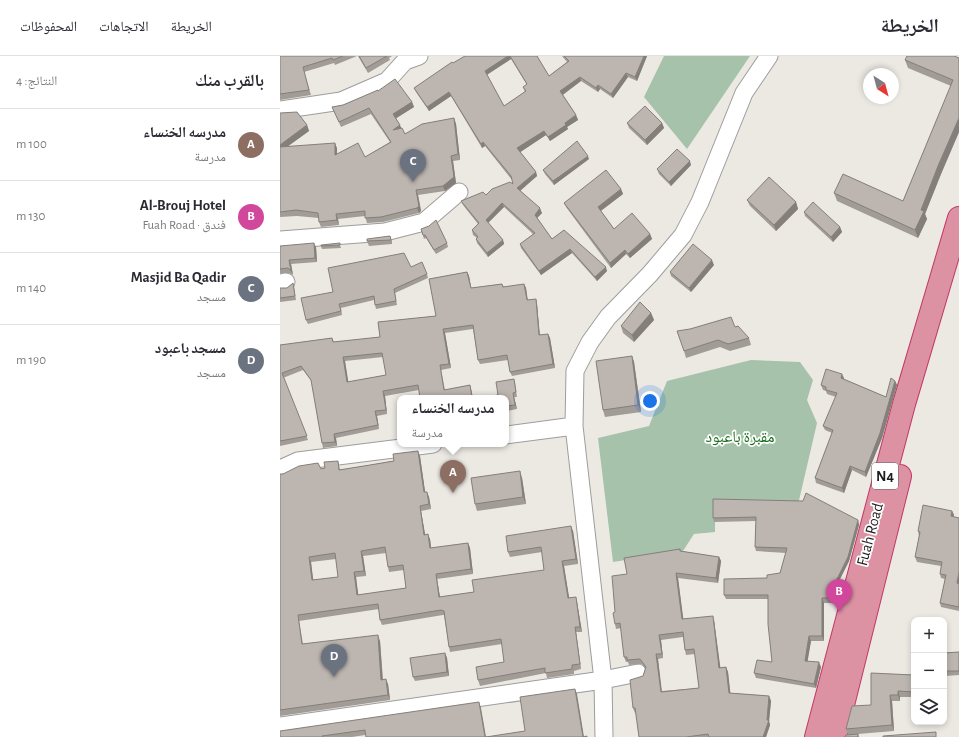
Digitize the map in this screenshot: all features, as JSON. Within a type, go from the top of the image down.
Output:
[{"type":"highway","name":"Fuah Road","points":[[816,737],[904,404],[959,218]]},
{"type":"highway","name":"Fuah Road","points":[[835,737],[919,400],[959,269]]},
{"type":"street","points":[[280,110],[340,101],[386,81],[405,61],[419,56]]},
{"type":"street","points":[[604,737],[603,680],[574,426],[575,371],[587,348],[608,317],[650,274],[683,235],[700,202],[744,93],[769,56]]},
{"type":"street","points":[[280,240],[385,232],[424,222],[459,192]]},
{"type":"street","points":[[509,435],[574,426]]},
{"type":"street","points":[[280,469],[298,461],[409,447]]},
{"type":"street","points":[[280,726],[603,680],[638,673]]},
{"type":"green space","points":[[664,56],[750,56],[687,149],[644,97]]},
{"type":"green space","name":"مقبرة باعبود","points":[[751,360],[800,362],[813,380],[807,400],[817,423],[797,509],[715,505],[715,532],[694,534],[683,551],[613,562],[598,438],[649,426],[667,381]]},
{"type":"building","points":[[280,56],[343,56],[333,60],[332,58],[303,67],[309,90],[280,94]]},
{"type":"building","points":[[359,56],[387,56],[366,68]]},
{"type":"building","points":[[465,56],[508,56],[485,71],[504,106],[526,91],[523,87],[527,84],[510,56],[537,56],[549,76],[569,61],[564,56],[644,56],[635,77],[626,73],[611,94],[598,85],[596,88],[580,77],[560,91],[576,115],[565,123],[566,125],[548,137],[544,131],[517,148],[536,172],[517,188],[540,208],[535,215],[552,239],[564,230],[606,267],[595,277],[570,249],[539,271],[520,244],[535,233],[502,203],[486,220],[503,240],[487,253],[476,239],[478,237],[472,230],[479,223],[461,201],[483,192],[486,195],[492,189],[510,182],[513,184],[511,176],[483,142],[481,144],[449,92],[427,107],[414,88],[452,62],[453,63]]},
{"type":"building","points":[[907,56],[954,56],[959,58],[959,118],[938,166],[921,210],[924,211],[915,230],[834,193],[843,174],[903,201],[953,80],[905,60]]},
{"type":"building","points":[[395,79],[412,102],[393,114],[400,125],[393,130],[402,128],[405,134],[422,124],[454,118],[458,154],[451,156],[454,177],[443,186],[416,190],[419,206],[417,208],[381,217],[365,218],[365,211],[336,214],[337,220],[319,222],[318,213],[296,210],[280,212],[280,147],[335,143],[335,155],[358,143],[365,157],[391,142],[369,108],[339,122],[332,107],[343,105],[378,91]]},
{"type":"building","points":[[645,106],[662,123],[645,140],[627,123]]},
{"type":"building","points":[[297,112],[307,125],[280,145],[280,113]]},
{"type":"building","points":[[577,141],[588,156],[553,181],[543,170]]},
{"type":"building","points":[[677,149],[690,161],[669,182],[657,169]]},
{"type":"building","points":[[606,170],[621,189],[598,207],[614,229],[632,213],[650,234],[628,254],[625,250],[610,263],[564,203]]},
{"type":"building","points":[[769,177],[796,202],[774,225],[747,200]]},
{"type":"building","points":[[813,202],[840,227],[831,237],[804,212]]},
{"type":"building","points":[[436,220],[447,243],[434,250],[425,235],[423,235],[421,229],[429,226]]},
{"type":"building","points":[[390,236],[391,240],[367,241],[367,239]]},
{"type":"building","points":[[314,243],[315,258],[289,260],[291,271],[288,268],[280,269],[280,246]]},
{"type":"building","points":[[340,243],[340,245],[321,246],[321,245]]},
{"type":"building","points":[[693,244],[712,260],[689,288],[670,272]]},
{"type":"building","points":[[404,253],[411,267],[422,262],[427,274],[394,289],[396,301],[375,305],[374,296],[339,304],[341,311],[306,320],[301,298],[333,292],[328,268]]},
{"type":"building","points":[[467,272],[471,288],[502,284],[503,287],[524,284],[527,300],[536,299],[539,335],[548,334],[553,364],[510,372],[507,355],[478,360],[473,325],[443,329],[449,364],[440,365],[444,390],[470,385],[472,395],[420,395],[418,385],[383,391],[386,410],[375,411],[378,425],[334,434],[335,442],[322,443],[311,380],[301,366],[282,373],[307,436],[280,441],[280,345],[332,338],[333,342],[380,337],[378,322],[436,316],[429,279]],"holes":[[[382,353],[386,375],[347,382],[343,357]]]},
{"type":"building","points":[[293,283],[295,296],[280,298],[280,288],[287,288]]},
{"type":"building","points":[[640,302],[651,313],[632,335],[621,326]]},
{"type":"building","points":[[731,317],[735,327],[738,326],[749,338],[728,344],[718,340],[684,351],[677,331],[690,329]]},
{"type":"building","points":[[632,356],[638,405],[603,410],[596,361]]},
{"type":"building","points":[[826,369],[842,374],[841,378],[886,397],[891,378],[895,381],[880,433],[865,472],[850,466],[842,488],[815,478],[833,430],[823,426],[837,393],[826,390],[826,387],[821,385]]},
{"type":"building","points":[[514,379],[516,392],[513,393],[515,405],[509,406],[509,395],[498,395],[496,382]]},
{"type":"building","points":[[418,451],[424,492],[427,492],[429,504],[420,506],[424,535],[428,534],[430,548],[468,543],[471,569],[436,574],[439,597],[474,592],[472,580],[544,570],[541,547],[508,552],[506,536],[571,526],[576,559],[562,561],[568,598],[576,597],[580,627],[575,627],[580,664],[572,665],[572,669],[545,673],[545,668],[478,680],[476,667],[504,662],[501,639],[449,647],[444,611],[441,610],[380,620],[378,604],[298,615],[302,644],[378,635],[381,680],[386,679],[388,695],[280,710],[280,474],[299,466],[318,463],[321,469],[325,468],[324,462],[338,461],[339,470],[394,461],[393,454]],"holes":[[[385,547],[388,567],[403,565],[406,588],[357,595],[354,572],[364,571],[361,551]],[[335,553],[338,577],[312,580],[309,557]]]},
{"type":"building","points":[[520,471],[523,497],[475,504],[471,478]]},
{"type":"building","points":[[806,493],[858,520],[848,557],[836,581],[836,598],[822,598],[822,636],[809,636],[805,661],[819,662],[814,684],[754,673],[757,660],[772,662],[768,624],[768,595],[724,595],[724,579],[767,578],[767,575],[780,573],[787,548],[755,547],[756,517],[713,518],[713,499],[803,501]]},
{"type":"building","points":[[923,505],[952,511],[951,516],[959,518],[959,572],[957,583],[959,584],[959,607],[940,603],[946,575],[940,574],[942,562],[915,557]]},
{"type":"building","points":[[680,549],[680,551],[719,557],[716,578],[676,573],[682,619],[713,616],[719,668],[726,667],[729,693],[769,696],[767,720],[769,720],[763,737],[709,737],[708,734],[686,737],[639,737],[635,708],[633,708],[630,680],[643,676],[646,667],[640,659],[627,660],[627,657],[624,657],[620,623],[615,624],[613,613],[615,612],[612,576],[627,574],[624,558]],"holes":[[[683,632],[685,650],[694,649],[699,688],[661,692],[656,654],[662,654],[659,635]]]},
{"type":"building","points":[[959,652],[959,671],[947,671],[947,653]]},
{"type":"building","points":[[445,653],[447,672],[413,677],[410,658]]},
{"type":"building","points":[[871,673],[911,675],[911,692],[898,691],[898,695],[890,695],[892,725],[846,729],[852,706],[871,705]]},
{"type":"building","points":[[575,689],[583,737],[486,737],[525,731],[520,697]]},
{"type":"building","points":[[479,702],[485,737],[366,737],[365,730],[322,736],[323,737],[280,737],[280,731]]},
{"type":"building","points":[[936,732],[936,737],[883,737],[883,736]]},
{"type":"building","points":[[858,734],[858,737],[844,737],[846,735]]},
{"type":"place","name":"Masjid Ba Qadir","points":[[413,182]]},
{"type":"place","name":"مدرسه الخنساء","points":[[453,493]]},
{"type":"place","name":"Al-Brouj Hotel","points":[[839,612]]},
{"type":"place","name":"مسجد باعبود","points":[[334,677]]}]
